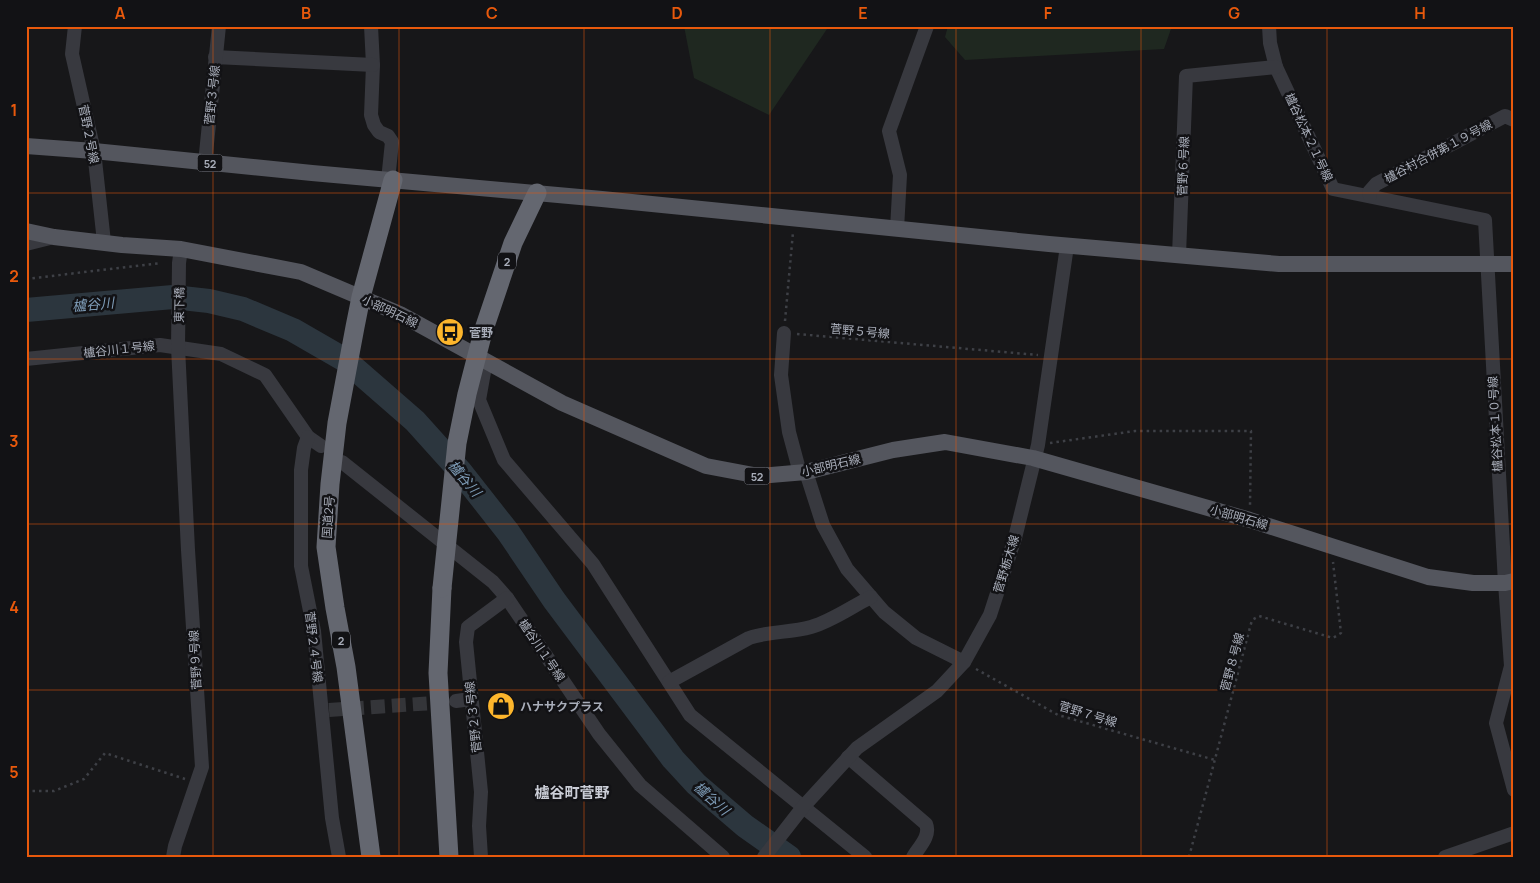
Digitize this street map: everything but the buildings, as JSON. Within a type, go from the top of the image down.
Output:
[{"type":"highway","name":"国道2号","points":[[371,857],[346,667],[326,547],[330,484],[338,423],[361,297],[390,180]]},
{"type":"highway","name":"2","points":[[449,857],[438,673],[442,588],[457,443],[483,332],[513,243],[537,193]]},
{"type":"main road","name":"52","points":[[26,146],[537,193],[1068,246],[1279,264],[1514,264]]},
{"type":"main road","name":"小部明石線","points":[[26,231],[104,242],[180,256],[301,272],[400,314],[562,403],[706,466],[759,476],[803,472],[893,450],[945,442],[1036,451],[1428,577],[1473,583],[1509,582]]},
{"type":"street","name":"菅野２号線","points":[[75,26],[72,54],[94,151],[104,242]]},
{"type":"street","name":"菅野３号線","points":[[205,163],[218,26]]},
{"type":"street","points":[[371,26],[373,65],[371,115],[378,132],[388,136],[392,142],[390,180]]},
{"type":"street","points":[[897,228],[900,175],[889,131],[927,26]]},
{"type":"street","points":[[1268,26],[1276,67]]},
{"type":"street","points":[[215,57],[373,65]]},
{"type":"street","name":"菅野６号線","points":[[1179,256],[1186,76],[1276,67]]},
{"type":"street","name":"櫨谷松本２１号線","points":[[1276,67],[1333,189],[1485,220],[1486,265]]},
{"type":"street","name":"櫨谷村合併第１９号線","points":[[1370,196],[1370,192],[1376,184],[1410,166],[1505,116],[1514,120]]},
{"type":"street","points":[[26,244],[54,236]]},
{"type":"street","name":"菅野栃木線","points":[[764,857],[803,807],[857,748],[937,691],[964,662],[990,615],[1015,538],[1036,451],[1068,246]]},
{"type":"street","name":"東下橋","points":[[178,347],[180,256]]},
{"type":"street","name":"櫨谷松本１０号線","points":[[1486,265],[1509,582],[1511,666],[1496,723],[1514,790]]},
{"type":"street","points":[[784,333],[781,375],[789,432],[823,525],[847,569],[884,612],[916,638],[964,662]]},
{"type":"street","name":"櫨谷川１号線","points":[[26,359],[160,345],[221,354],[265,375],[308,437],[321,446]]},
{"type":"street","name":"菅野９号線","points":[[173,857],[202,767],[188,559],[178,347]]},
{"type":"street","points":[[486,361],[478,400],[504,460],[593,564],[690,715],[865,857]]},
{"type":"street","name":"菅野２４号線","points":[[308,437],[304,448],[301,470],[301,566],[314,631],[326,709],[332,818],[339,857]]},
{"type":"street","name":"櫨谷川１号線","points":[[342,462],[493,582],[507,598],[599,734],[640,785],[724,857]]},
{"type":"street","points":[[669,682],[749,638],[762,634],[811,627],[870,597]]},
{"type":"street","name":"菅野２３号線","points":[[481,857],[479,826],[481,792],[466,642],[468,627],[507,598]]},
{"type":"street","points":[[456,701],[471,700]]},
{"type":"street","points":[[848,757],[926,824],[927,835],[913,857]]},
{"type":"street","points":[[1445,857],[1514,833]]},
{"type":"path","points":[[784,333],[794,218]]},
{"type":"path","points":[[26,279],[158,263],[180,256]]},
{"type":"path","name":"菅野５号線","points":[[784,333],[1051,356]]},
{"type":"path","points":[[1036,451],[1135,431],[1251,431],[1250,520]]},
{"type":"path","name":"菅野８号線","points":[[1189,857],[1252,620],[1259,616],[1333,638],[1341,633],[1331,545]]},
{"type":"path","name":"菅野７号線","points":[[964,662],[1058,716],[1216,760]]},
{"type":"path","points":[[26,791],[54,791],[84,779],[105,753],[196,783]]},
{"type":"shaded area","points":[[684,26],[829,26],[769,115],[694,78]]},
{"type":"shaded area","points":[[948,26],[1172,26],[1164,49],[965,60],[945,37]]},
{"type":"waterway","name":"櫨谷川","points":[[26,310],[173,297],[209,301],[243,309],[293,330],[345,360],[415,421],[460,471],[508,532],[554,600],[673,759],[696,784],[745,826],[789,857]]},
{"type":"tunnel","points":[[329,710],[448,702]]},
{"type":"place","name":"菅野","points":[[450,332]]},
{"type":"place","name":"ハナサクプラス","points":[[501,706]]},
{"type":"district","name":"櫨谷町菅野","points":[[572,792]]}]
